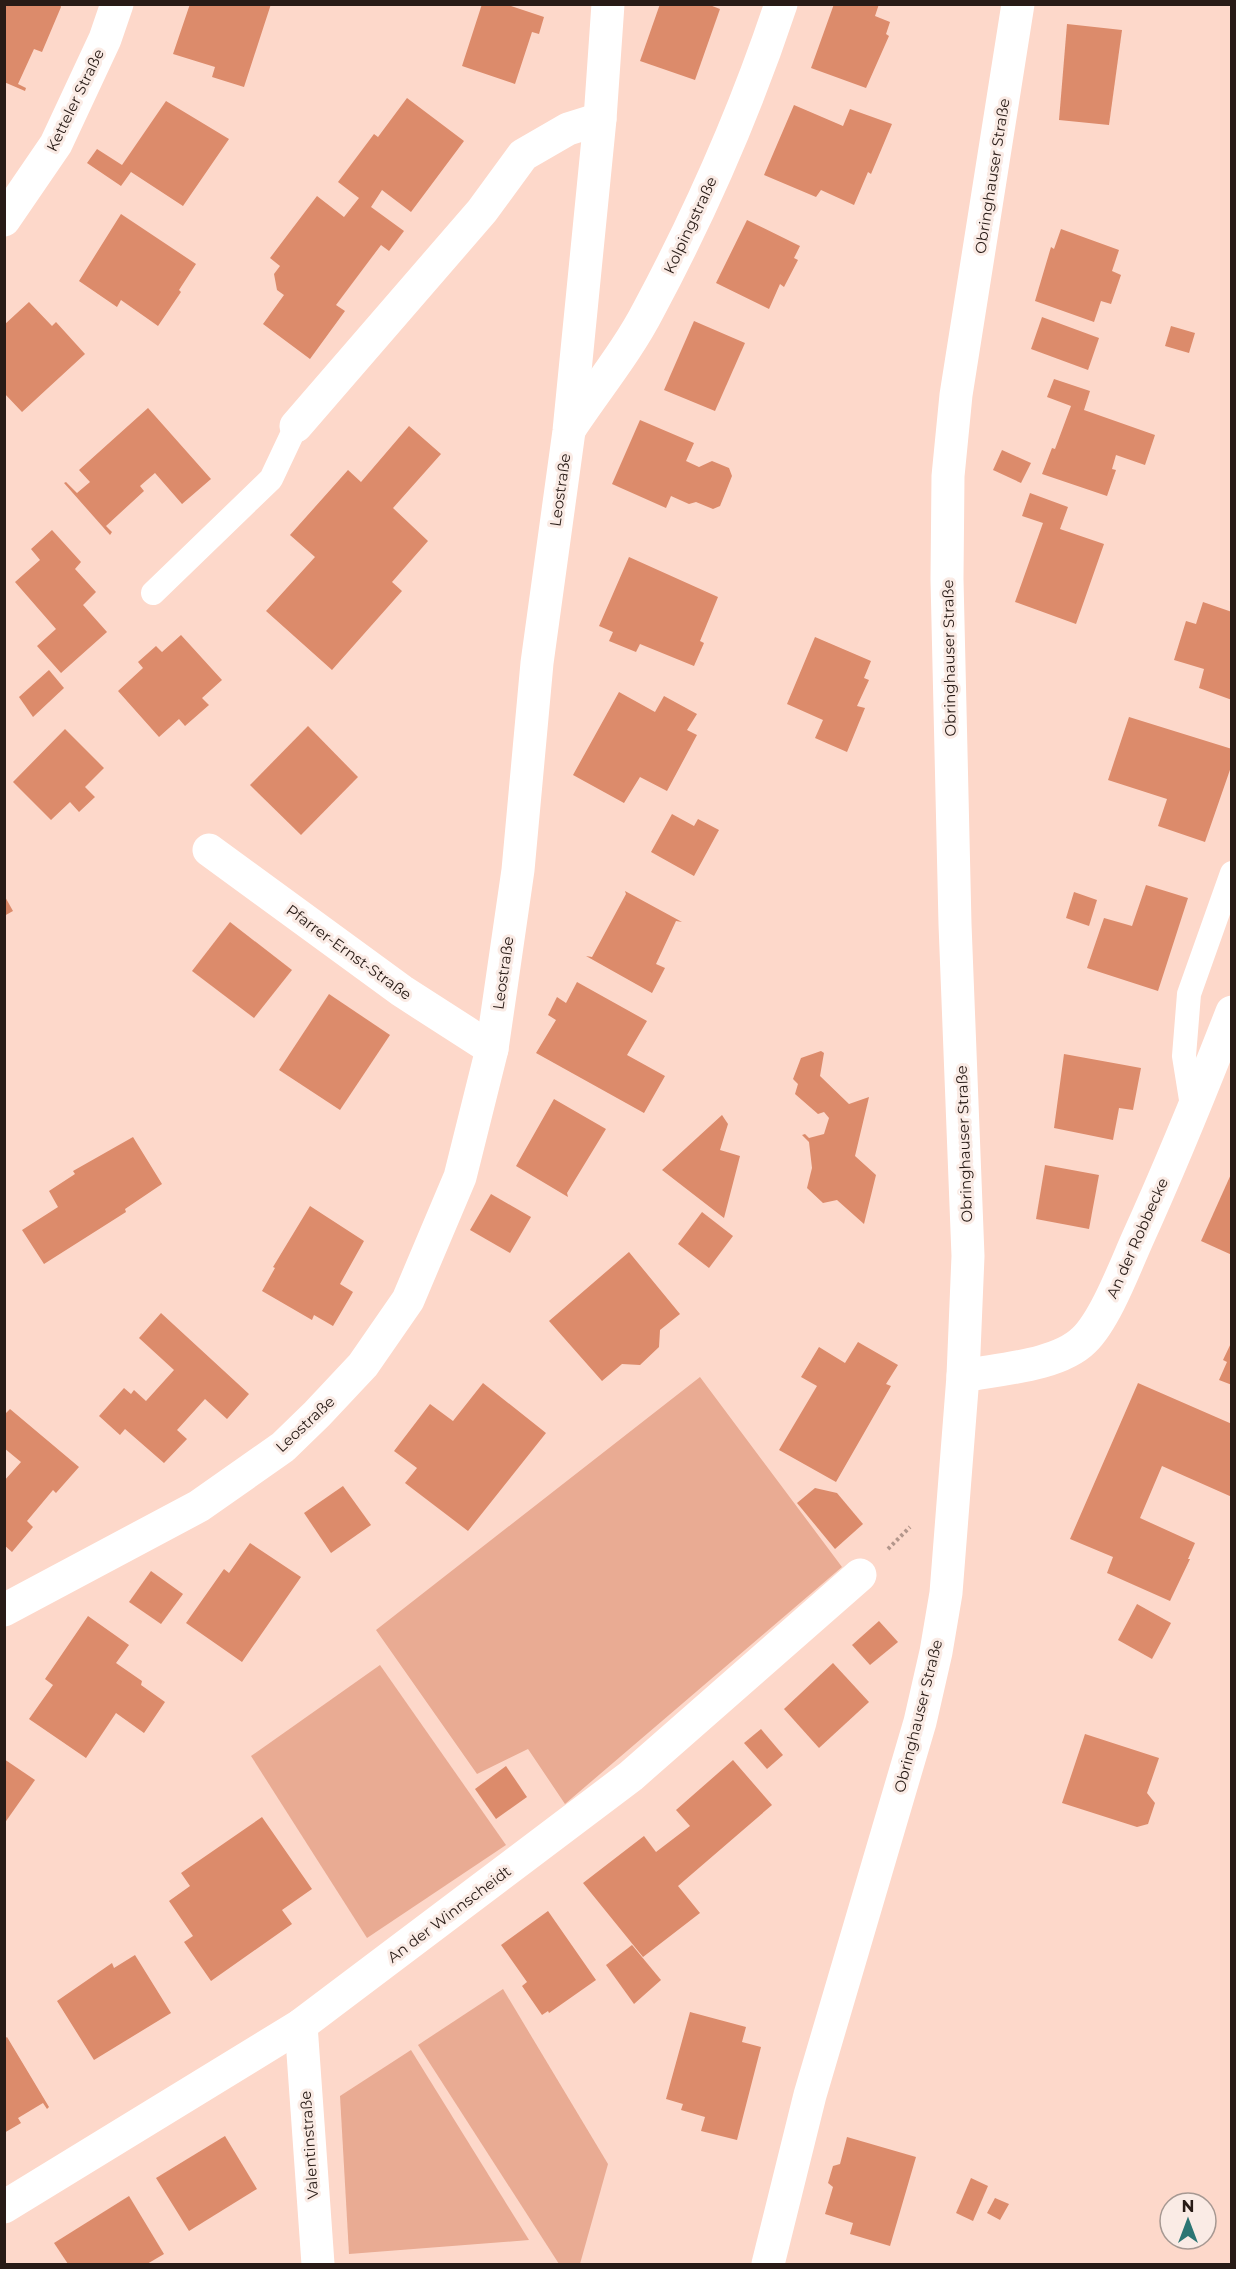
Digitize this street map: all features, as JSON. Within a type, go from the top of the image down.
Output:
[{"type":"street","name":"Ketteler Straße","points":[[4,220],[57,144],[105,39],[117,4]]},
{"type":"street","name":"Leostraße","points":[[4,1610],[148,1536],[247,1474],[283,1447],[363,1365],[408,1300],[460,1177],[492,1049],[518,870],[537,663],[569,431],[600,119],[608,4]]},
{"type":"street","name":"Kolpingstraße","points":[[569,431],[648,311],[695,217],[759,70],[781,4]]},
{"type":"street","name":"Obringhauser Straße","points":[[768,2265],[810,2095],[920,1722],[946,1593],[952,1487],[963,1376],[968,1256],[947,579],[948,476],[956,395],[1018,4]]},
{"type":"street","points":[[296,426],[482,211],[523,155],[568,129],[600,119]]},
{"type":"street","name":"Pfarrer-Ernst-Straße","points":[[209,850],[402,991],[492,1049]]},
{"type":"street","name":"An der Robbecke","points":[[963,1376],[1041,1361],[1064,1353],[1084,1340],[1114,1294],[1193,1114],[1232,1012]]},
{"type":"street","name":"An der Winnscheidt","points":[[4,2207],[301,2025],[631,1776],[860,1575]]},
{"type":"street","name":"Valentinstraße","points":[[301,2025],[318,2265]]},
{"type":"lane","points":[[153,593],[271,479],[296,426]]},
{"type":"lane","points":[[1193,1114],[1184,1056],[1189,994],[1232,873]]},
{"type":"path","points":[[860,1575],[952,1487]]},
{"type":"shaded area","points":[[700,1377],[842,1567],[565,1804],[528,1749],[477,1774],[376,1630]]},
{"type":"shaded area","points":[[380,1665],[506,1845],[367,1938],[251,1756]]},
{"type":"shaded area","points":[[503,1989],[608,2164],[580,2264],[559,2264],[418,2045]]},
{"type":"shaded area","points":[[411,2050],[529,2240],[349,2254],[340,2096]]},
{"type":"building","points":[[4,4],[60,4],[61,7],[42,52],[34,49],[18,84],[26,88],[25,91],[4,82]]},
{"type":"building","points":[[190,4],[271,4],[244,87],[212,77],[215,67],[173,54]]},
{"type":"building","points":[[482,4],[505,4],[544,17],[539,34],[532,32],[515,84],[462,66]]},
{"type":"building","points":[[660,4],[707,4],[720,9],[695,80],[640,61]]},
{"type":"building","points":[[834,4],[879,4],[875,16],[890,22],[886,34],[889,36],[866,88],[811,68]]},
{"type":"building","points":[[1067,24],[1122,30],[1109,125],[1059,120]]},
{"type":"building","points":[[407,98],[464,141],[411,212],[382,190],[371,207],[404,231],[389,251],[381,245],[336,305],[345,311],[310,359],[263,324],[284,295],[277,290],[274,274],[280,266],[270,258],[317,196],[344,217],[359,198],[338,182],[374,134],[378,137]]},
{"type":"building","points":[[166,101],[229,139],[183,206],[131,172],[121,186],[87,163],[97,149],[122,165]]},
{"type":"building","points":[[794,105],[843,126],[850,109],[892,124],[871,174],[868,172],[854,205],[821,190],[816,197],[764,175]]},
{"type":"building","points":[[121,214],[196,264],[179,290],[181,292],[158,326],[121,300],[117,307],[79,281]]},
{"type":"building","points":[[747,220],[800,246],[794,258],[798,260],[784,287],[780,284],[769,309],[716,283]]},
{"type":"building","points":[[1061,229],[1119,250],[1112,271],[1121,275],[1111,304],[1101,301],[1094,322],[1035,301],[1051,247],[1054,249]]},
{"type":"building","points":[[29,302],[52,326],[56,322],[85,354],[22,412],[4,393],[4,325]]},
{"type":"building","points":[[1042,317],[1099,338],[1088,370],[1031,349]]},
{"type":"building","points":[[694,321],[745,343],[715,411],[664,390]]},
{"type":"building","points":[[1171,326],[1195,333],[1189,353],[1165,346]]},
{"type":"building","points":[[1054,379],[1090,391],[1084,410],[1155,435],[1145,465],[1116,455],[1112,469],[1116,470],[1107,496],[1042,474],[1052,448],[1055,449],[1071,406],[1047,397]]},
{"type":"building","points":[[148,408],[211,479],[182,504],[155,473],[140,486],[144,491],[106,526],[112,532],[110,535],[64,483],[66,482],[77,493],[90,482],[79,470]]},
{"type":"building","points":[[640,420],[694,443],[686,461],[699,467],[712,461],[729,468],[732,476],[720,506],[713,509],[696,502],[689,504],[671,496],[666,508],[612,484]]},
{"type":"building","points":[[409,426],[441,454],[393,508],[428,541],[392,582],[402,591],[332,670],[266,611],[315,557],[290,535],[348,470],[361,482]]},
{"type":"building","points":[[1002,450],[1031,463],[1021,483],[993,470]]},
{"type":"building","points":[[1030,493],[1068,507],[1060,529],[1104,544],[1076,624],[1015,602],[1043,523],[1022,516]]},
{"type":"building","points":[[52,530],[81,562],[75,569],[96,592],[83,605],[107,632],[61,673],[37,646],[56,629],[15,582],[40,560],[31,549]]},
{"type":"building","points":[[629,557],[718,597],[700,641],[704,643],[694,666],[640,644],[636,652],[609,641],[613,632],[599,626]]},
{"type":"building","points":[[1203,602],[1232,612],[1232,700],[1199,688],[1204,669],[1174,660],[1186,621],[1196,624]]},
{"type":"building","points":[[181,635],[222,680],[202,698],[209,705],[185,726],[179,719],[159,737],[118,691],[143,668],[138,662],[156,646],[162,652]]},
{"type":"building","points":[[815,637],[871,661],[864,678],[869,680],[857,706],[865,708],[847,752],[815,738],[823,720],[787,704]]},
{"type":"building","points":[[49,670],[64,688],[33,717],[19,697]]},
{"type":"building","points":[[619,692],[655,712],[664,696],[697,714],[687,730],[697,735],[667,791],[640,777],[624,803],[573,775]]},
{"type":"building","points":[[1129,717],[1232,749],[1232,764],[1205,842],[1158,826],[1167,799],[1108,780]]},
{"type":"building","points":[[308,726],[358,777],[301,835],[250,785]]},
{"type":"building","points":[[65,729],[104,768],[85,787],[95,797],[79,812],[70,802],[51,820],[13,782]]},
{"type":"building","points":[[672,814],[694,826],[698,819],[719,830],[694,876],[651,852]]},
{"type":"building","points":[[1146,885],[1188,898],[1158,991],[1087,968],[1104,918],[1132,926]]},
{"type":"building","points":[[625,891],[682,922],[676,921],[656,964],[665,968],[652,993],[586,956],[592,957],[626,894]]},
{"type":"building","points":[[1074,892],[1097,900],[1089,926],[1066,918]]},
{"type":"building","points":[[4,895],[13,911],[4,916]]},
{"type":"building","points":[[230,922],[292,970],[254,1018],[192,971]]},
{"type":"building","points":[[577,982],[647,1021],[627,1055],[665,1076],[644,1113],[536,1053],[556,1020],[548,1015],[557,997],[566,1003]]},
{"type":"building","points":[[329,994],[390,1035],[340,1110],[279,1070]]},
{"type":"building","points":[[821,1051],[824,1053],[820,1076],[849,1104],[869,1097],[855,1156],[876,1175],[864,1224],[837,1200],[823,1203],[807,1188],[812,1168],[809,1142],[802,1135],[805,1134],[809,1138],[824,1134],[829,1118],[824,1112],[818,1114],[795,1094],[798,1084],[793,1079],[801,1058]]},
{"type":"building","points":[[1064,1054],[1141,1068],[1133,1110],[1119,1108],[1113,1140],[1054,1128]]},
{"type":"building","points":[[554,1099],[606,1129],[567,1193],[568,1197],[516,1166]]},
{"type":"building","points":[[722,1115],[728,1124],[720,1150],[740,1156],[724,1218],[662,1170]]},
{"type":"building","points":[[133,1137],[162,1184],[125,1209],[126,1212],[44,1264],[22,1230],[58,1207],[49,1191],[75,1174],[73,1171]]},
{"type":"building","points":[[1045,1165],[1099,1175],[1089,1229],[1036,1219]]},
{"type":"building","points":[[1232,1172],[1232,1255],[1201,1241]]},
{"type":"building","points":[[491,1194],[531,1217],[510,1253],[470,1230]]},
{"type":"building","points":[[310,1206],[364,1241],[340,1284],[353,1292],[333,1326],[314,1315],[312,1320],[262,1291],[275,1268],[273,1267]]},
{"type":"building","points":[[702,1212],[733,1236],[709,1268],[678,1244]]},
{"type":"building","points":[[629,1252],[680,1314],[660,1330],[659,1347],[640,1365],[622,1364],[602,1381],[549,1321]]},
{"type":"building","points":[[161,1313],[249,1394],[227,1419],[205,1399],[177,1430],[187,1439],[164,1463],[125,1429],[120,1435],[99,1416],[124,1388],[131,1394],[134,1390],[146,1401],[174,1370],[139,1338]]},
{"type":"building","points":[[1232,1341],[1232,1385],[1219,1380],[1227,1362],[1223,1360]]},
{"type":"building","points":[[858,1342],[898,1365],[886,1384],[891,1386],[836,1482],[779,1450],[817,1386],[801,1377],[819,1347],[845,1363]]},
{"type":"building","points":[[483,1383],[546,1433],[468,1531],[405,1483],[417,1468],[394,1451],[430,1404],[453,1421]]},
{"type":"building","points":[[1138,1383],[1232,1424],[1232,1497],[1162,1466],[1140,1518],[1195,1543],[1170,1601],[1107,1573],[1113,1557],[1070,1539]]},
{"type":"building","points":[[10,1409],[79,1467],[56,1493],[53,1490],[27,1521],[33,1527],[12,1552],[4,1545],[4,1481],[21,1462],[4,1448],[4,1415]]},
{"type":"building","points":[[343,1486],[371,1525],[331,1553],[304,1513]]},
{"type":"building","points":[[815,1488],[837,1493],[863,1524],[835,1549],[797,1503]]},
{"type":"building","points":[[250,1543],[301,1577],[242,1662],[186,1623],[224,1569],[229,1573]]},
{"type":"building","points":[[151,1571],[183,1594],[161,1624],[129,1602]]},
{"type":"building","points":[[1137,1604],[1171,1623],[1152,1659],[1118,1640]]},
{"type":"building","points":[[88,1616],[129,1645],[116,1663],[142,1681],[141,1685],[165,1702],[144,1733],[116,1713],[86,1758],[29,1719],[53,1685],[45,1679]]},
{"type":"building","points":[[879,1621],[898,1642],[870,1665],[852,1645]]},
{"type":"building","points":[[833,1663],[869,1702],[819,1748],[784,1709]]},
{"type":"building","points":[[761,1729],[783,1755],[767,1769],[744,1743]]},
{"type":"building","points":[[1085,1734],[1159,1758],[1147,1793],[1155,1803],[1148,1824],[1137,1827],[1062,1803]]},
{"type":"building","points":[[4,1759],[35,1780],[4,1824]]},
{"type":"building","points":[[733,1760],[772,1805],[678,1886],[700,1913],[643,1957],[583,1883],[644,1836],[656,1852],[690,1826],[676,1810]]},
{"type":"building","points":[[506,1766],[527,1797],[496,1819],[475,1789]]},
{"type":"building","points":[[262,1817],[312,1889],[282,1910],[292,1924],[211,1981],[184,1942],[193,1936],[169,1901],[190,1886],[181,1873]]},
{"type":"building","points":[[548,1911],[596,1980],[549,2013],[548,2011],[542,2015],[522,1986],[527,1982],[501,1945]]},
{"type":"building","points":[[632,1945],[661,1980],[634,2004],[606,1965]]},
{"type":"building","points":[[135,1955],[171,2013],[94,2060],[57,2001],[112,1963],[114,1968]]},
{"type":"building","points":[[690,2012],[746,2027],[742,2042],[761,2047],[737,2140],[701,2131],[705,2117],[681,2110],[683,2104],[666,2099]]},
{"type":"building","points":[[7,2037],[49,2107],[47,2109],[43,2103],[18,2118],[21,2123],[4,2133],[4,2039]]},
{"type":"building","points":[[225,2136],[257,2189],[189,2231],[156,2178]]},
{"type":"building","points":[[847,2137],[916,2157],[890,2246],[850,2234],[853,2223],[825,2214],[833,2187],[828,2183],[833,2166],[840,2164]]},
{"type":"building","points":[[971,2178],[988,2186],[973,2221],[956,2213]]},
{"type":"building","points":[[129,2196],[164,2254],[147,2264],[68,2264],[54,2243]]},
{"type":"building","points":[[995,2198],[1009,2204],[1000,2220],[987,2213]]}]
